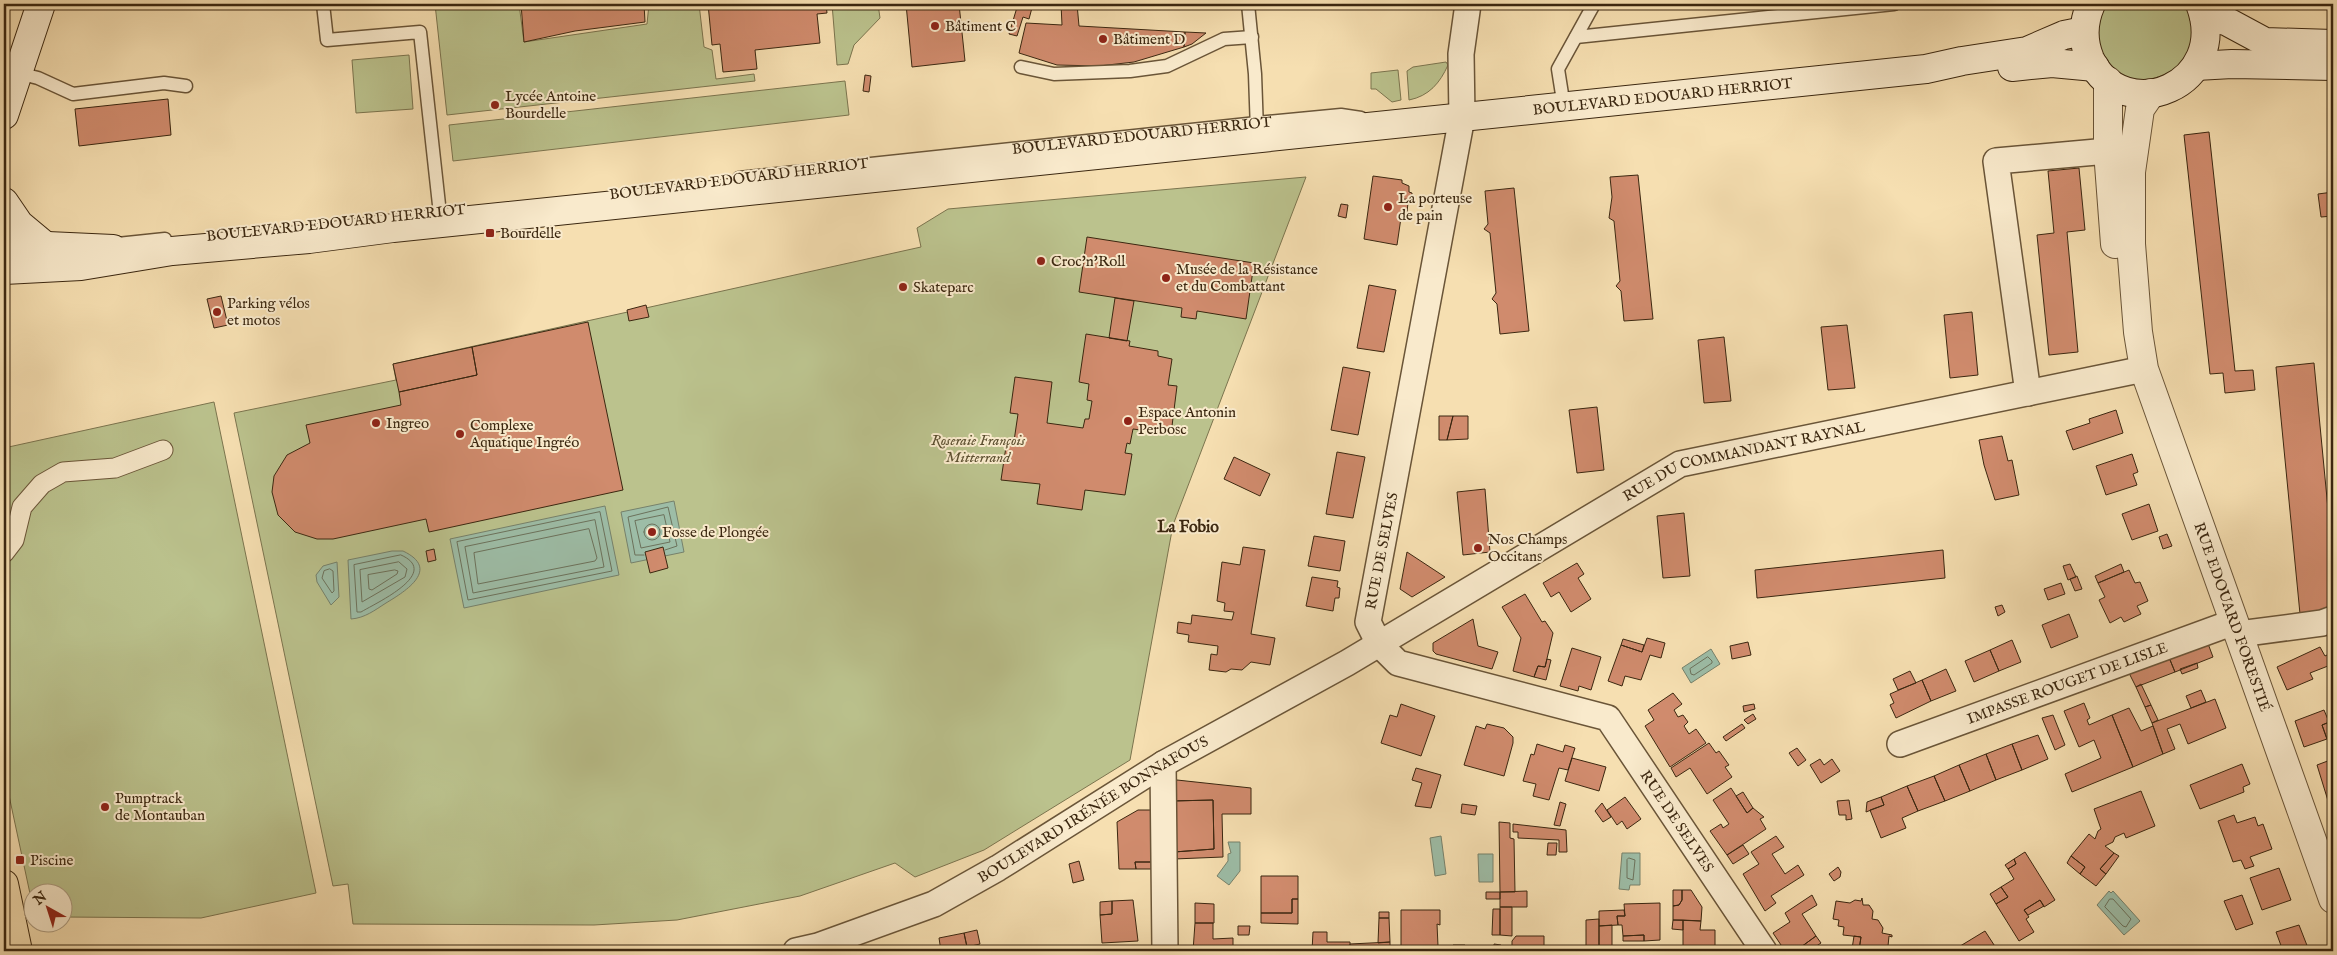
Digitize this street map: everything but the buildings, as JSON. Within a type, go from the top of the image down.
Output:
[{"type":"main road","points":[[4,115],[40,4]]},
{"type":"main road","points":[[2091,4],[2084,31],[2086,50],[2101,74]]},
{"type":"main road","points":[[2202,10],[2265,42],[2333,44]]},
{"type":"main road","points":[[2151,93],[2177,85],[2196,66],[2204,50],[2207,33],[2202,10]]},
{"type":"main road","name":"BOULEVARD EDOUARD HERRIOT","points":[[4,270],[81,266],[172,251],[309,239],[441,218],[1257,131],[1398,124],[1926,69],[1962,61],[2028,51],[2064,35],[2084,31]]},
{"type":"main road","name":"BOULEVARD EDOUARD HERRIOT","points":[[1926,69],[1959,73],[2052,63],[2101,74],[2128,91],[2151,93]]},
{"type":"main road","points":[[2196,66],[2232,64],[2333,66]]},
{"type":"main road","name":"RUE EDOUARD FORESTIÉ","points":[[2101,74],[2114,240],[2138,332]]},
{"type":"main road","name":"RUE EDOUARD FORESTIÉ","points":[[2151,93],[2140,109],[2131,172],[2131,244],[2138,332],[2144,369],[2333,899]]},
{"type":"main road","points":[[4,202],[19,224],[43,244]]},
{"type":"main road","name":"BOULEVARD EDOUARD HERRIOT","points":[[4,244],[43,244],[172,251]]},
{"type":"main road","points":[[4,884],[18,951]]},
{"type":"street","name":"RUE DE SELVES","points":[[1468,4],[1461,54],[1462,117],[1368,622],[1379,644],[1398,663],[1608,718],[1764,951]]},
{"type":"street","points":[[2028,393],[1996,161],[2108,151]]},
{"type":"street","name":"RUE DU COMMANDANT RAYNAL","points":[[1379,644],[1680,464],[2144,369]]},
{"type":"street","points":[[4,552],[14,540],[22,507],[42,484],[63,472],[115,468],[163,450]]},
{"type":"street","name":"IMPASSE ROUGET DE LISLE","points":[[1900,744],[2236,628],[2322,624],[2333,619]]},
{"type":"street","name":"BOULEVARD IRÉNÉE BONNAFOUS","points":[[796,951],[818,946],[934,904],[998,868],[1163,764],[1379,644]]},
{"type":"street","points":[[1163,764],[1165,951]]},
{"type":"lane","points":[[323,4],[328,40],[420,32],[441,218]]},
{"type":"lane","points":[[1248,4],[1252,37],[1257,131]]},
{"type":"lane","points":[[1564,107],[1558,69],[1594,4]]},
{"type":"lane","points":[[1576,37],[1894,4]]},
{"type":"lane","points":[[1021,67],[1054,74],[1130,71],[1167,66],[1224,39],[1252,37]]},
{"type":"lane","points":[[18,73],[38,78],[73,94],[164,83],[186,86]]},
{"type":"lane","name":"BOULEVARD EDOUARD HERRIOT","points":[[728,180],[1257,131]]},
{"type":"lane","name":"BOULEVARD EDOUARD HERRIOT","points":[[79,247],[441,218],[698,183]]},
{"type":"green space","points":[[435,4],[519,4],[524,42],[647,24],[649,4],[699,4],[704,47],[712,50],[716,79],[754,74],[755,81],[447,115]]},
{"type":"green space","points":[[832,4],[878,4],[880,18],[854,45],[848,64],[837,65]]},
{"type":"green space","points":[[2106,4],[2185,4],[2193,28],[2190,48],[2179,64],[2163,75],[2145,80],[2126,77],[2110,65],[2099,44],[2097,34],[2098,23]]},
{"type":"green space","points":[[409,55],[413,109],[356,113],[352,60]]},
{"type":"green space","points":[[1446,62],[1448,65],[1445,72],[1433,88],[1409,100],[1407,71],[1413,67]]},
{"type":"green space","points":[[1398,70],[1401,100],[1392,102],[1376,89],[1371,89],[1371,73]]},
{"type":"green space","points":[[845,81],[849,115],[453,161],[449,125]]},
{"type":"green space","name":"Roseraie François Mitterrand","points":[[1306,177],[1173,525],[1130,760],[984,850],[915,877],[895,863],[800,896],[677,920],[594,925],[353,924],[348,884],[333,886],[234,413],[396,380],[393,364],[921,247],[917,228],[948,209]]},
{"type":"green space","points":[[214,402],[316,893],[201,918],[72,917],[72,882],[28,882],[4,772],[4,448]]},
{"type":"water","name":"Fosse de Plongée","points":[[674,501],[684,552],[631,563],[621,512]]},
{"type":"water","points":[[605,506],[619,575],[464,608],[450,539]]},
{"type":"water","points":[[392,551],[403,551],[414,558],[419,565],[420,572],[416,579],[410,586],[374,611],[351,619],[348,560]]},
{"type":"water","points":[[337,562],[339,597],[331,605],[317,582],[316,575],[323,566]]},
{"type":"water","points":[[1711,649],[1720,664],[1691,683],[1682,668]]},
{"type":"water","points":[[1441,836],[1446,874],[1435,876],[1430,838]]},
{"type":"water","points":[[1228,842],[1240,842],[1240,871],[1229,885],[1217,876],[1228,861],[1228,854],[1231,853]]},
{"type":"water","points":[[1622,853],[1640,853],[1640,885],[1630,885],[1629,890],[1619,889]]},
{"type":"water","points":[[1478,854],[1493,854],[1493,882],[1479,882]]},
{"type":"water","points":[[2109,891],[2111,893],[2113,891],[2140,921],[2124,935],[2097,905]]},
{"type":"place","name":"Bâtiment C","points":[[935,26]]},
{"type":"place","name":"Bâtiment D","points":[[1103,39]]},
{"type":"place","name":"Lycée Antoine Bourdelle","points":[[495,105]]},
{"type":"place","name":"La porteuse de pain","points":[[1388,207]]},
{"type":"place","name":"Bourdelle","points":[[490,233]]},
{"type":"place","name":"Croc'n'Roll","points":[[1041,261]]},
{"type":"place","name":"Musée de la Résistance et du Combattant","points":[[1166,278]]},
{"type":"place","name":"Skateparc","points":[[903,287]]},
{"type":"place","name":"Parking vélos et motos","points":[[217,312]]},
{"type":"place","name":"Espace Antonin Perbosc","points":[[1128,421]]},
{"type":"place","name":"Ingreo","points":[[376,423]]},
{"type":"place","name":"Complexe Aquatique Ingréo","points":[[460,434]]},
{"type":"place","name":"Fosse de Plongée","points":[[652,532]]},
{"type":"place","name":"Nos Champs Occitans","points":[[1478,548]]},
{"type":"place","name":"Pumptrack de Montauban","points":[[105,807]]},
{"type":"place","name":"Piscine","points":[[20,860]]},
{"type":"district","name":"La Fobio","points":[[1188,528]]}]
